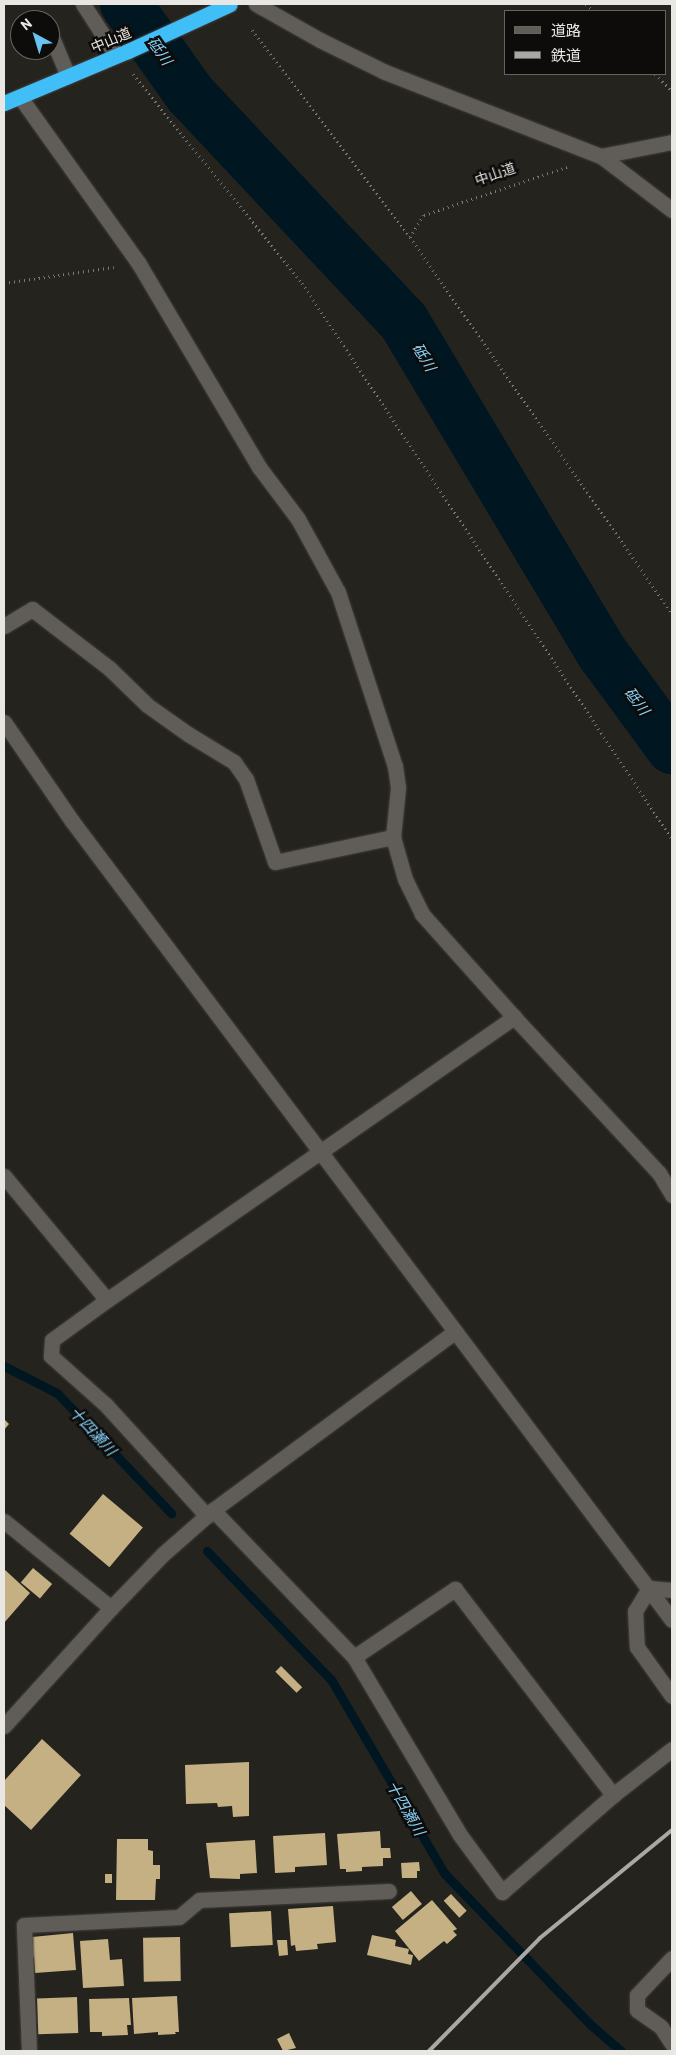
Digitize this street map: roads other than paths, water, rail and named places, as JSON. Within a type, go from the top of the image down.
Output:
[{"type":"highway","name":"中山道","points":[[4,103],[122,53],[227,5]]},
{"type":"street","points":[[83,4],[122,53]]},
{"type":"street","points":[[256,4],[320,40],[385,72],[601,156],[672,210]]},
{"type":"street","points":[[60,57],[68,76]]},
{"type":"street","points":[[20,96],[139,264],[259,467],[298,519],[338,592],[395,766],[398,788],[393,837],[405,879],[422,914],[659,1174],[672,1195]]},
{"type":"street","points":[[601,156],[672,142]]},
{"type":"street","points":[[4,626],[32,609],[110,668],[147,705],[188,734],[234,762],[246,779],[275,862],[393,837]]},
{"type":"street","points":[[4,722],[72,821],[672,1620]]},
{"type":"street","points":[[514,1017],[52,1340],[51,1356],[106,1405],[210,1513],[354,1657],[460,1835],[502,1892],[613,1795],[672,1749]]},
{"type":"street","points":[[4,1176],[107,1300]]},
{"type":"street","points":[[4,1726],[111,1608],[163,1554],[210,1513],[454,1332]]},
{"type":"street","points":[[4,1521],[111,1608]]},
{"type":"street","points":[[354,1657],[455,1588],[613,1795]]},
{"type":"street","points":[[649,1588],[672,1590]]},
{"type":"street","points":[[649,1588],[635,1611],[637,1647],[672,1696]]},
{"type":"street","points":[[28,2051],[24,1925],[179,1917],[199,1900],[389,1891]]},
{"type":"street","points":[[672,1958],[637,1995],[637,2010],[660,2027],[672,2044]]},
{"type":"waterway","name":"砥川","points":[[126,4],[190,94],[404,322],[603,654],[672,748]]},
{"type":"waterway","name":"十四瀬川","points":[[4,1366],[57,1393],[171,1513]]},
{"type":"waterway","name":"十四瀬川","points":[[207,1551],[332,1681],[445,1874],[591,2025],[621,2051]]},
{"type":"railway","points":[[429,2051],[540,1938],[672,1830]]}]
